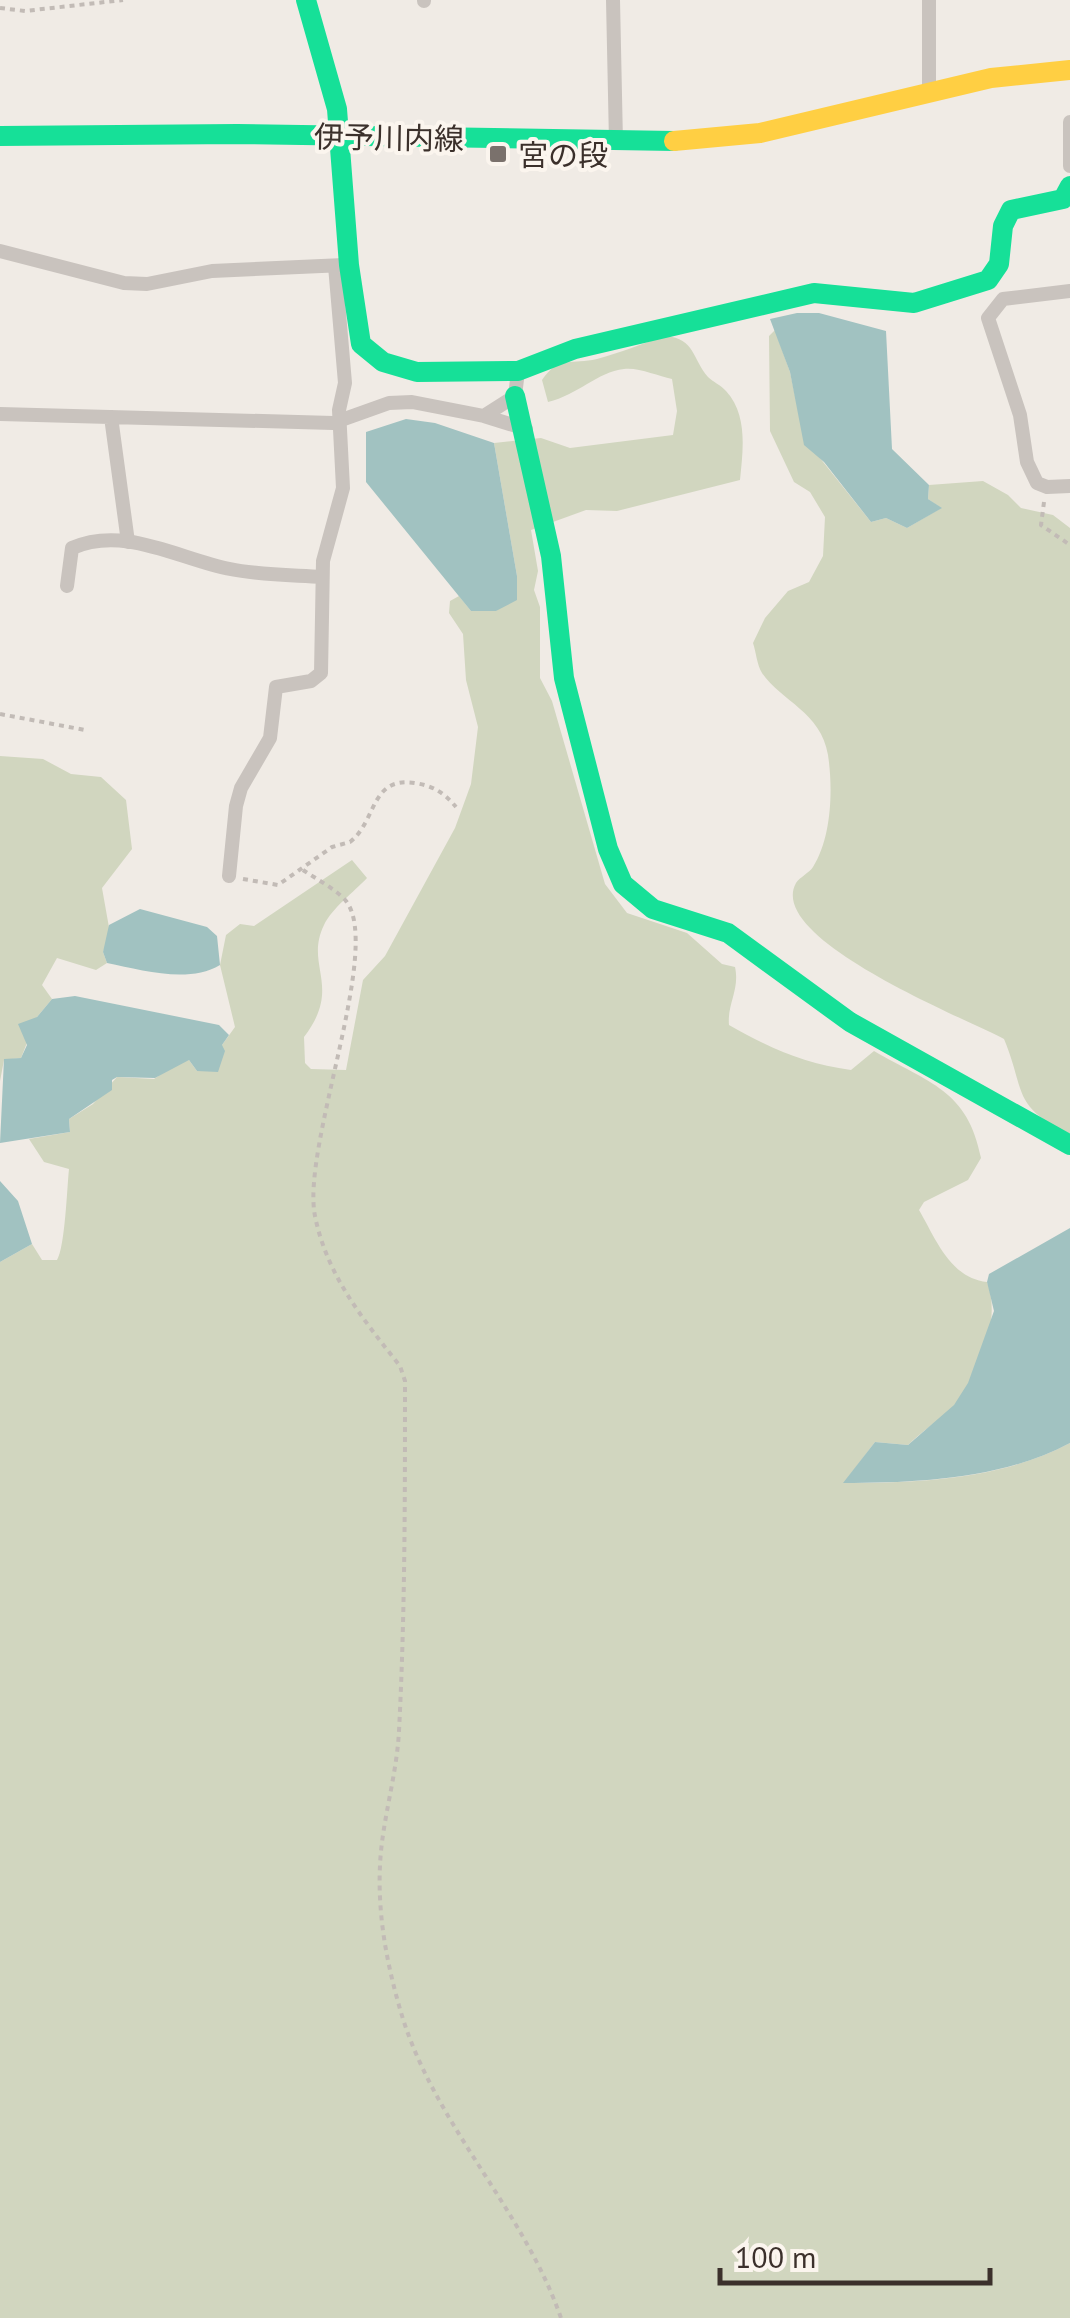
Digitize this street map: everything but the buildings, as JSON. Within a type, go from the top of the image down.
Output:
[{"type":"street","points":[[229,876],[240,788],[270,738],[276,687],[311,681],[321,674],[322,577],[329,530],[343,488],[339,410],[346,383],[338,109],[306,0]]},
{"type":"street","points":[[614,0],[616,142]]},
{"type":"street","points":[[929,0],[929,91]]},
{"type":"street","name":"伊予川内線","points":[[0,136],[338,136],[616,142],[760,133],[990,78],[1070,70]]},
{"type":"street","points":[[1070,122],[1070,166]]},
{"type":"street","points":[[342,266],[361,344],[368,354],[417,372],[518,371],[575,349],[814,293],[844,293],[901,304],[973,286],[994,274],[1003,226],[1011,210],[1063,198],[1070,186]]},
{"type":"street","points":[[0,252],[124,283],[147,284],[212,271],[342,266]]},
{"type":"street","points":[[1070,291],[1002,299],[988,318],[1020,415],[1026,462],[1037,483],[1047,488],[1070,486]]},
{"type":"street","points":[[518,371],[515,396],[526,429],[553,571],[564,678],[608,849],[623,884],[638,902],[728,933],[850,1022],[1070,1145]]},
{"type":"street","points":[[484,416],[515,396]]},
{"type":"street","points":[[0,414],[342,423],[388,403],[484,416],[526,429]]},
{"type":"street","points":[[112,417],[128,542]]},
{"type":"street","points":[[67,586],[72,548],[128,542],[152,544],[232,570],[322,577]]},
{"type":"path","points":[[0,8],[25,11],[123,0]]},
{"type":"path","points":[[1047,488],[1041,526],[1070,545]]},
{"type":"path","points":[[0,714],[85,730]]},
{"type":"path","points":[[229,876],[278,885],[332,847],[357,836],[382,788],[394,783],[438,789],[456,807]]},
{"type":"path","points":[[303,870],[346,900],[354,917],[354,961],[316,1166],[314,1212],[334,1277],[400,1366],[405,1382],[406,1584],[398,1743],[381,1852],[379,1913],[401,2014],[426,2074],[512,2216],[549,2284],[561,2318]]},
{"type":"green space","points":[[775,330],[790,372],[804,438],[871,522],[886,518],[907,528],[941,508],[928,499],[929,485],[983,481],[1008,495],[1021,508],[1053,515],[1070,528],[1070,1134],[1029,1106],[1004,1039],[914,996],[838,952],[810,928],[795,905],[796,883],[813,867],[824,841],[830,797],[828,755],[824,740],[809,718],[762,673],[753,643],[765,618],[788,591],[809,582],[823,556],[825,517],[810,492],[794,482],[770,431],[769,336]]},
{"type":"green space","points":[[666,336],[688,345],[708,377],[733,400],[742,433],[740,480],[617,511],[586,510],[531,530],[538,571],[534,590],[540,607],[540,678],[552,701],[605,884],[627,913],[687,933],[722,964],[735,967],[729,1025],[788,1054],[834,1067],[851,1070],[874,1051],[943,1091],[967,1117],[975,1135],[981,1158],[968,1180],[924,1202],[919,1210],[954,1265],[974,1279],[987,1282],[992,1313],[979,1366],[946,1414],[908,1445],[875,1442],[844,1483],[931,1480],[989,1471],[1070,1443],[1070,2318],[0,2318],[0,1262],[32,1244],[42,1260],[57,1260],[64,1231],[69,1169],[44,1162],[29,1139],[70,1132],[69,1119],[93,1104],[117,1077],[154,1079],[180,1061],[189,1060],[197,1071],[220,1059],[222,1045],[235,1027],[220,965],[226,935],[240,924],[254,926],[352,860],[367,878],[324,925],[318,953],[321,1004],[304,1037],[305,1063],[311,1069],[346,1070],[363,980],[385,956],[455,828],[471,784],[478,727],[466,680],[463,634],[449,613],[450,601],[459,596],[471,611],[496,611],[517,576],[494,443],[541,438],[570,448],[673,435],[677,411],[672,379],[624,369],[548,402],[542,380],[560,364],[597,359]]},
{"type":"green space","points":[[0,756],[43,759],[71,774],[101,777],[126,800],[132,849],[102,888],[110,933],[103,952],[107,963],[96,970],[57,958],[42,985],[52,999],[37,1017],[21,1058],[4,1060],[0,1081]]},
{"type":"water","points":[[819,313],[886,331],[892,449],[929,485],[928,499],[942,508],[907,528],[886,518],[871,522],[824,462],[804,445],[790,372],[770,319]]},
{"type":"water","points":[[406,419],[435,423],[494,443],[517,576],[517,600],[496,611],[471,611],[366,482],[366,432]]},
{"type":"water","points":[[140,909],[207,927],[217,936],[220,965],[179,975],[107,963],[103,952],[109,925]]},
{"type":"water","points":[[75,996],[219,1025],[229,1035],[222,1045],[225,1051],[218,1072],[197,1071],[189,1060],[155,1078],[117,1077],[112,1080],[112,1090],[69,1119],[70,1132],[0,1143],[4,1059],[21,1058],[27,1045],[18,1024],[37,1017],[52,999]]},
{"type":"water","points":[[0,1181],[18,1201],[32,1244],[0,1262]]},
{"type":"water","points":[[1070,1228],[1070,1443],[989,1471],[930,1480],[843,1483],[875,1442],[908,1445],[954,1405],[968,1383],[994,1311],[987,1282],[989,1274]]},
{"type":"traffic: fast","points":[[306,0],[337,109],[349,265],[361,344],[383,362],[417,372],[518,371],[575,349],[814,293],[914,303],[988,280],[999,264],[1003,226],[1011,210],[1063,199],[1070,186]]},
{"type":"traffic: fast","points":[[0,136],[237,134],[674,141]]},
{"type":"traffic: fast","points":[[515,396],[551,556],[564,678],[608,849],[623,884],[653,909],[728,933],[850,1022],[1070,1145]]},
{"type":"traffic: slow","points":[[674,141],[760,133],[991,78],[1070,70]]},
{"type":"place","name":"宮の段","points":[[498,154]]}]
